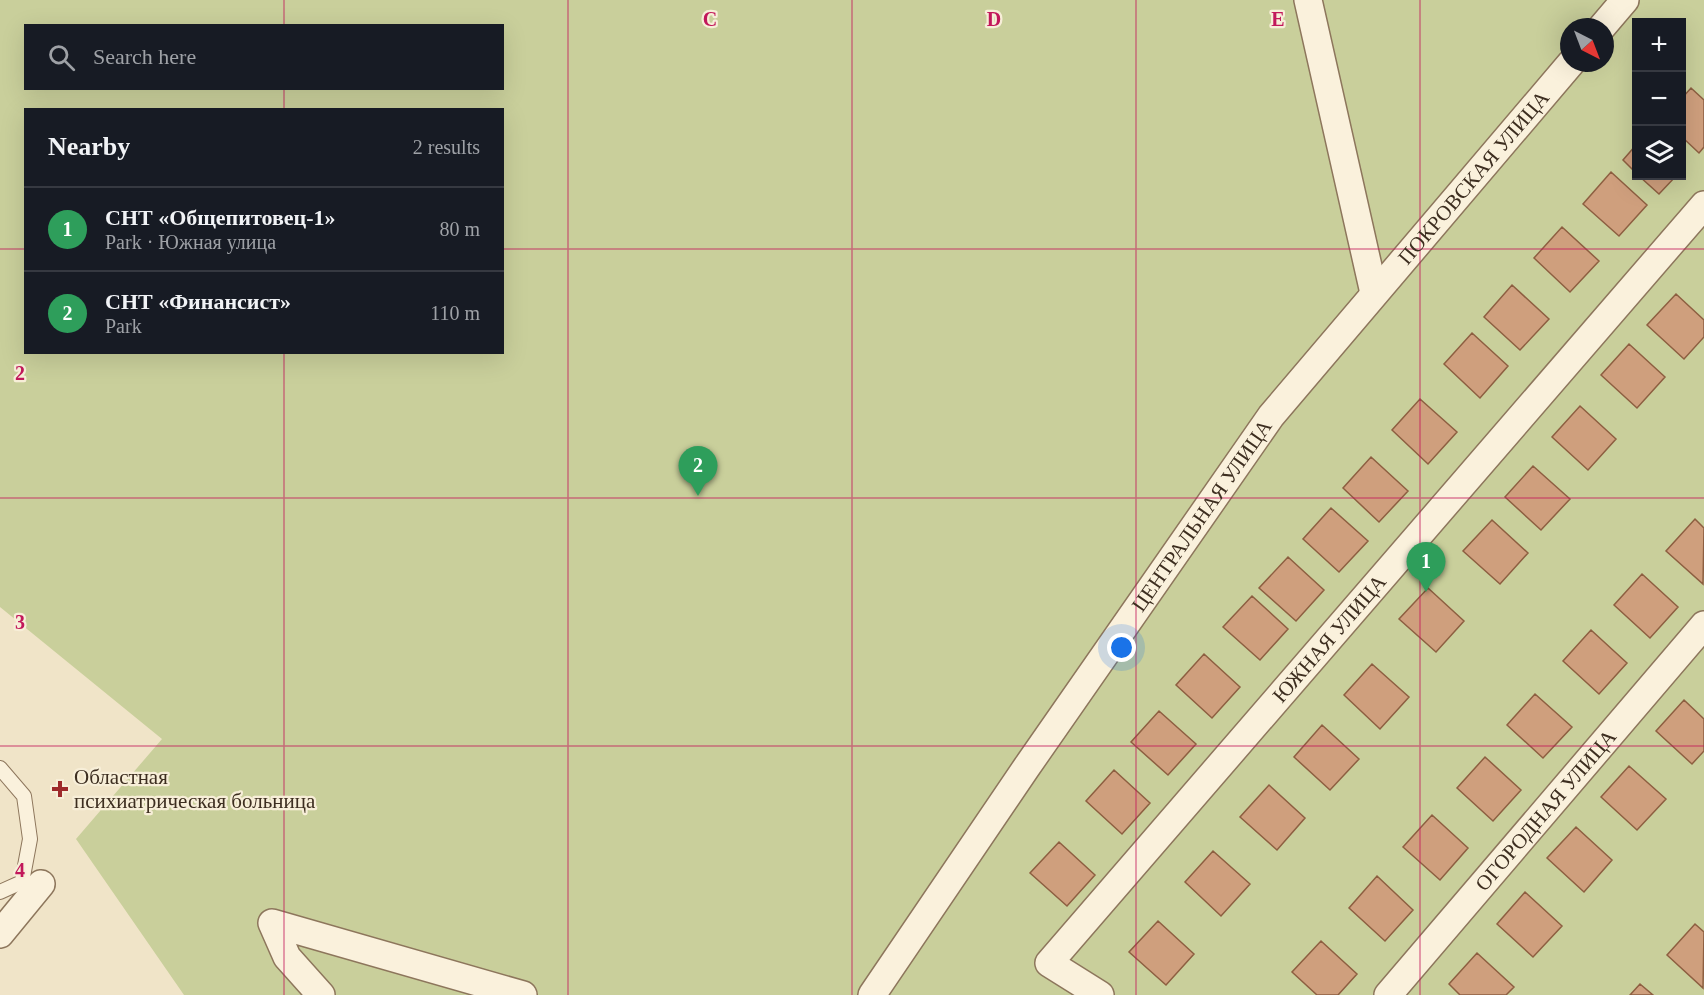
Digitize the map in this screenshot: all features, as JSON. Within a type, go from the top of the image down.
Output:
[{"type":"street","points":[[1308,0],[1374,293]]},
{"type":"street","points":[[1610,18],[1625,0]]},
{"type":"street","name":"ПОКРОВСКАЯ УЛИЦА","points":[[1374,293],[1563,72]]},
{"type":"street","name":"ЮЖНАЯ УЛИЦА","points":[[1100,995],[1049,963],[1704,205]]},
{"type":"street","name":"ЦЕНТРАЛЬНАЯ УЛИЦА","points":[[872,995],[1026,768],[1271,416],[1374,293]]},
{"type":"street","name":"ОГОРОДНАЯ УЛИЦА","points":[[1388,995],[1704,626]]},
{"type":"street","points":[[0,934],[32,883]]},
{"type":"street","points":[[321,995],[287,957],[272,923],[524,995]]},
{"type":"lane","points":[[0,768],[24,796],[30,839],[32,883],[0,892]]},
{"type":"green space","points":[[0,0],[1704,0],[1704,995],[184,995],[76,839],[162,739],[0,607]]},
{"type":"building","points":[[1691,88],[1704,100],[1704,147],[1699,153],[1686,141],[1686,94]]},
{"type":"building","points":[[1632,150],[1632,169],[1623,160]]},
{"type":"building","points":[[1611,172],[1647,205],[1619,236],[1583,204]]},
{"type":"building","points":[[1643,180],[1672,180],[1659,194]]},
{"type":"building","points":[[1562,227],[1599,261],[1570,292],[1534,258]]},
{"type":"building","points":[[1512,285],[1549,319],[1520,350],[1484,317]]},
{"type":"building","points":[[1676,294],[1704,320],[1704,337],[1684,359],[1647,325]]},
{"type":"building","points":[[1472,333],[1508,366],[1480,398],[1444,364]]},
{"type":"building","points":[[1629,344],[1665,377],[1637,408],[1601,375]]},
{"type":"building","points":[[1420,399],[1457,432],[1428,464],[1392,430]]},
{"type":"building","points":[[1580,406],[1616,439],[1588,470],[1552,437]]},
{"type":"building","points":[[1371,457],[1408,491],[1379,522],[1343,488]]},
{"type":"building","points":[[1533,466],[1570,499],[1541,530],[1505,497]]},
{"type":"building","points":[[1331,508],[1368,541],[1339,572],[1303,539]]},
{"type":"building","points":[[1695,519],[1704,528],[1703,584],[1666,551]]},
{"type":"building","points":[[1492,520],[1528,553],[1500,584],[1463,551]]},
{"type":"building","points":[[1288,557],[1324,590],[1296,621],[1259,588]]},
{"type":"building","points":[[1642,574],[1678,607],[1650,638],[1614,605]]},
{"type":"building","points":[[1428,588],[1464,621],[1436,652],[1399,619]]},
{"type":"building","points":[[1252,596],[1288,629],[1260,660],[1223,627]]},
{"type":"building","points":[[1591,630],[1627,663],[1599,694],[1563,661]]},
{"type":"building","points":[[1204,654],[1240,687],[1212,718],[1176,685]]},
{"type":"building","points":[[1372,664],[1409,697],[1380,729],[1344,695]]},
{"type":"building","points":[[1535,694],[1572,727],[1543,758],[1507,725]]},
{"type":"building","points":[[1684,700],[1704,719],[1704,751],[1692,764],[1656,731]]},
{"type":"building","points":[[1159,711],[1196,744],[1168,775],[1131,742]]},
{"type":"building","points":[[1322,725],[1359,759],[1330,790],[1294,757]]},
{"type":"building","points":[[1485,757],[1521,790],[1493,821],[1457,788]]},
{"type":"building","points":[[1629,766],[1666,799],[1637,830],[1601,797]]},
{"type":"building","points":[[1114,770],[1150,803],[1122,834],[1086,801]]},
{"type":"building","points":[[1269,785],[1305,818],[1277,850],[1240,817]]},
{"type":"building","points":[[1432,815],[1468,848],[1440,880],[1403,847]]},
{"type":"building","points":[[1576,827],[1612,860],[1584,892],[1547,858]]},
{"type":"building","points":[[1059,842],[1095,875],[1067,906],[1030,873]]},
{"type":"building","points":[[1213,851],[1250,884],[1221,916],[1185,882]]},
{"type":"building","points":[[1377,876],[1413,910],[1385,941],[1349,908]]},
{"type":"building","points":[[1525,892],[1562,926],[1533,957],[1497,924]]},
{"type":"building","points":[[1158,921],[1194,954],[1166,985],[1129,952]]},
{"type":"building","points":[[1695,924],[1704,932],[1703,988],[1667,955]]},
{"type":"building","points":[[1321,941],[1357,974],[1338,995],[1317,995],[1292,972]]},
{"type":"building","points":[[1477,953],[1514,987],[1506,995],[1460,995],[1449,984]]},
{"type":"building","points":[[1640,984],[1653,995],[1630,995]]},
{"type":"place","name":"СНТ «Финансист»","points":[[698,496]]},
{"type":"place","name":"СНТ «Общепитовец-1»","points":[[1426,592]]},
{"type":"place","name":"Областная психиатрическая больница","points":[[60,789]]}]
